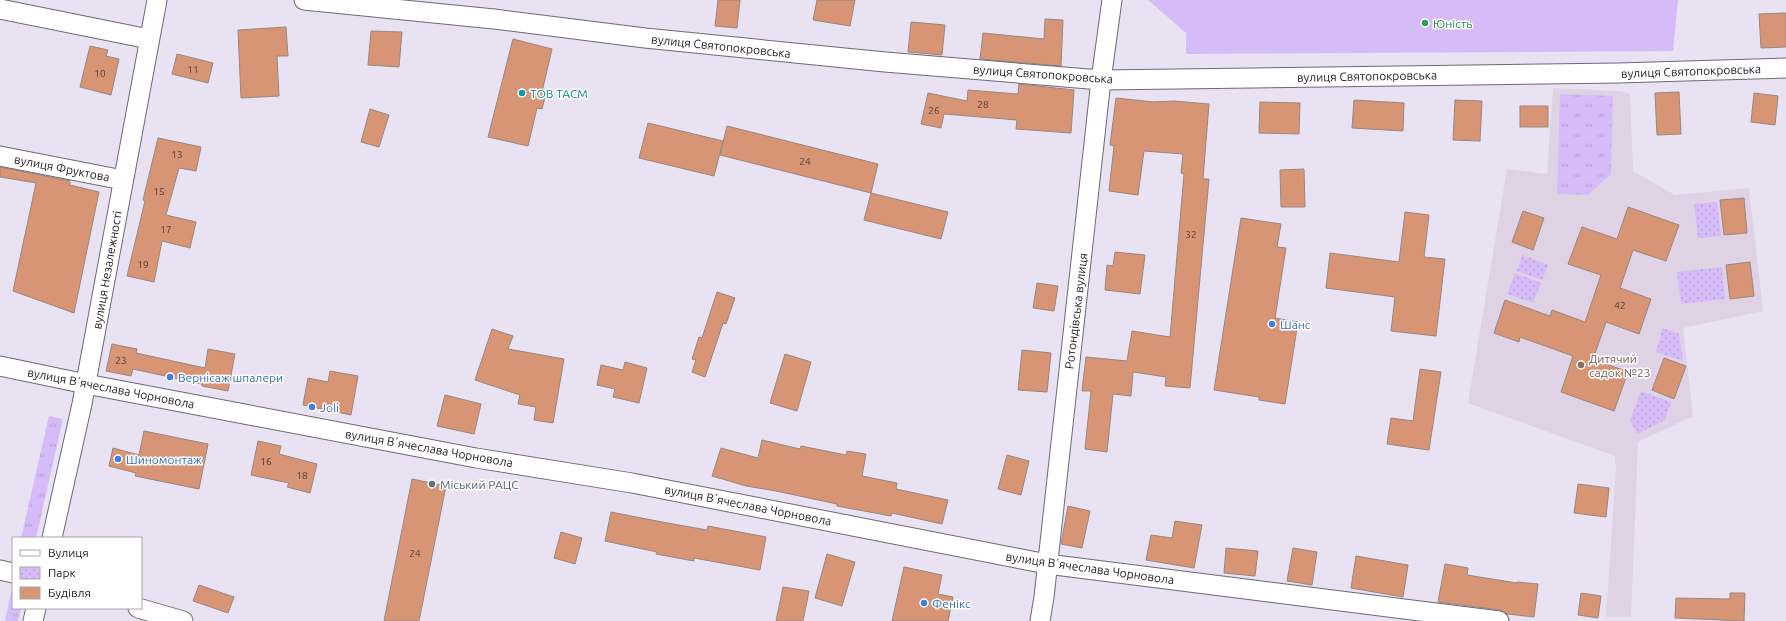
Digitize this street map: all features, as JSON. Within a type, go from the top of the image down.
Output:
[{"type":"street","name":"вулиця Незалежності","points":[[52,537],[86,384],[157,0]]},
{"type":"street","name":"вулиця Святопокровська","points":[[304,0],[494,20],[622,36],[885,62],[1101,80],[1618,73],[1786,68]]},
{"type":"street","name":"Ротондівська вулиця","points":[[1040,621],[1101,80],[1112,0]]},
{"type":"street","points":[[0,10],[149,39]]},
{"type":"street","name":"вулиця Фруктова","points":[[0,156],[123,180]]},
{"type":"street","name":"вулиця Вʼячеслава Чорновола","points":[[0,366],[86,384],[476,458],[632,483],[1047,564],[1499,621]]},
{"type":"street","points":[[0,570],[12,573]]},
{"type":"street","points":[[33,621],[36,609]]},
{"type":"street","points":[[141,609],[183,621]]},
{"type":"shaded area","name":"Дитячий садок №23","points":[[1553,88],[1619,91],[1630,94],[1633,171],[1675,195],[1749,188],[1763,311],[1683,328],[1693,416],[1638,442],[1631,617],[1606,617],[1616,469],[1615,456],[1468,403],[1507,169],[1547,174]]},
{"type":"green space","name":"Юність","points":[[1148,0],[1678,0],[1673,51],[1186,54],[1186,33]]},
{"type":"green space","points":[[1560,94],[1613,96],[1611,174],[1588,195],[1557,194]]},
{"type":"green space","points":[[1717,202],[1721,236],[1698,238],[1694,204]]},
{"type":"green space","points":[[1522,255],[1548,265],[1542,280],[1517,271]]},
{"type":"green space","points":[[1722,267],[1725,299],[1681,304],[1677,272]]},
{"type":"green space","points":[[1515,273],[1541,283],[1533,303],[1507,294]]},
{"type":"green space","points":[[1663,328],[1679,334],[1683,361],[1656,352]]},
{"type":"green space","points":[[1641,391],[1671,402],[1665,420],[1637,434],[1630,420]]},
{"type":"green space","points":[[49,416],[63,419],[36,537],[21,537]]},
{"type":"green space","points":[[11,592],[12,609],[21,609],[18,621],[5,621]]},
{"type":"building","points":[[718,0],[740,0],[737,28],[715,26]]},
{"type":"building","points":[[817,0],[855,0],[850,26],[813,20]]},
{"type":"building","points":[[1786,13],[1786,47],[1761,48],[1759,14]]},
{"type":"building","points":[[1045,19],[1063,20],[1061,66],[980,59],[983,33],[1044,39]]},
{"type":"building","points":[[911,22],[945,25],[942,55],[908,52]]},
{"type":"building","points":[[286,27],[288,56],[277,56],[279,96],[241,98],[238,30]]},
{"type":"building","points":[[371,31],[402,32],[399,67],[368,65]]},
{"type":"building","name":"ТОВ ТАСМ","points":[[513,39],[552,49],[542,92],[546,93],[542,109],[537,108],[528,146],[488,137]]},
{"type":"building","points":[[90,46],[108,50],[106,56],[119,59],[111,95],[80,87]]},
{"type":"building","points":[[177,54],[213,63],[208,83],[172,74]]},
{"type":"building","points":[[1019,84],[1074,90],[1071,133],[1016,129],[1017,120],[944,114],[941,128],[921,124],[928,93],[967,101],[968,90],[1018,94]]},
{"type":"building","points":[[1679,92],[1681,134],[1657,135],[1655,93]]},
{"type":"building","points":[[1754,93],[1778,96],[1775,125],[1751,122]]},
{"type":"building","points":[[1116,98],[1154,102],[1174,101],[1209,104],[1203,179],[1209,179],[1190,388],[1165,386],[1166,377],[1133,372],[1131,396],[1113,394],[1107,452],[1085,449],[1091,391],[1082,391],[1086,357],[1127,361],[1132,331],[1170,337],[1184,174],[1181,173],[1183,154],[1144,151],[1138,195],[1109,191],[1114,146],[1110,145]]},
{"type":"building","points":[[1354,100],[1404,103],[1403,131],[1352,128]]},
{"type":"building","points":[[1455,100],[1482,101],[1480,141],[1453,140]]},
{"type":"building","points":[[1260,102],[1300,103],[1299,134],[1259,133]]},
{"type":"building","points":[[1520,106],[1548,106],[1548,127],[1520,127]]},
{"type":"building","points":[[370,109],[389,115],[379,147],[361,142]]},
{"type":"building","points":[[648,123],[723,141],[714,176],[639,158]]},
{"type":"building","points":[[727,126],[878,164],[871,193],[720,155]]},
{"type":"building","points":[[158,138],[201,147],[196,171],[179,168],[166,215],[196,222],[190,248],[162,241],[154,282],[127,276]]},
{"type":"building","points":[[0,167],[70,181],[70,185],[99,192],[74,313],[13,291],[36,183],[0,177]]},
{"type":"building","points":[[1304,169],[1305,207],[1281,207],[1280,170]]},
{"type":"building","points":[[871,193],[948,212],[941,239],[864,220]]},
{"type":"building","points":[[1744,198],[1747,233],[1724,235],[1720,200]]},
{"type":"building","points":[[1628,207],[1679,225],[1666,261],[1633,250],[1620,288],[1651,299],[1639,334],[1606,322],[1593,359],[1628,372],[1614,411],[1561,392],[1573,356],[1520,337],[1519,342],[1494,333],[1505,300],[1550,316],[1552,310],[1585,322],[1601,275],[1568,264],[1582,227],[1617,239]]},
{"type":"building","points":[[1523,211],[1544,218],[1533,250],[1512,242]]},
{"type":"building","points":[[1405,212],[1429,215],[1424,257],[1445,259],[1436,336],[1391,331],[1395,297],[1326,288],[1330,253],[1399,262]]},
{"type":"building","points":[[1241,218],[1281,224],[1277,247],[1286,248],[1275,318],[1298,322],[1285,404],[1259,400],[1259,397],[1214,390]]},
{"type":"building","points":[[1115,252],[1145,255],[1140,294],[1105,290],[1107,265],[1113,266]]},
{"type":"building","points":[[1750,262],[1754,296],[1730,299],[1726,265]]},
{"type":"building","points":[[1037,283],[1058,286],[1054,311],[1033,308]]},
{"type":"building","points":[[717,292],[735,298],[726,324],[723,323],[705,377],[692,372],[696,360],[692,359],[699,337],[702,338]]},
{"type":"building","points":[[492,329],[513,336],[508,349],[564,359],[553,423],[534,420],[536,407],[518,404],[520,395],[475,380]]},
{"type":"building","points":[[112,344],[137,349],[136,353],[205,368],[208,349],[235,354],[228,391],[133,369],[131,376],[106,371]]},
{"type":"building","points":[[1022,350],[1051,353],[1047,392],[1018,390]]},
{"type":"building","points":[[785,354],[811,362],[797,411],[770,403]]},
{"type":"building","points":[[1664,358],[1686,366],[1674,399],[1652,390]]},
{"type":"building","points":[[625,362],[647,368],[639,403],[613,397],[615,389],[597,385],[601,365],[623,370]]},
{"type":"building","points":[[1420,369],[1441,372],[1429,450],[1387,444],[1391,418],[1413,421]]},
{"type":"building","points":[[330,371],[358,376],[351,415],[303,405],[308,378],[328,382]]},
{"type":"building","points":[[445,395],[481,404],[474,434],[437,426]]},
{"type":"building","points":[[144,431],[208,444],[199,489],[135,476],[136,473],[109,466],[113,448],[139,455]]},
{"type":"building","points":[[762,440],[800,449],[801,446],[846,455],[847,451],[866,454],[862,476],[897,483],[896,489],[948,500],[942,524],[892,513],[891,516],[837,506],[837,504],[746,486],[712,476],[721,448],[758,458]]},
{"type":"building","points":[[258,441],[281,446],[279,454],[317,464],[310,493],[287,487],[289,483],[251,475]]},
{"type":"building","points":[[1007,455],[1029,461],[1021,495],[998,489]]},
{"type":"building","points":[[412,479],[446,486],[419,621],[384,621]]},
{"type":"building","points":[[1578,484],[1609,488],[1606,517],[1574,513]]},
{"type":"building","points":[[1068,506],[1090,511],[1082,548],[1061,544]]},
{"type":"building","points":[[611,512],[707,530],[708,526],[766,537],[760,570],[694,558],[694,561],[656,554],[657,552],[605,541]]},
{"type":"building","points":[[1175,521],[1202,525],[1194,568],[1146,560],[1151,535],[1172,538]]},
{"type":"building","points":[[561,532],[582,538],[575,564],[554,558]]},
{"type":"building","points":[[1226,548],[1258,551],[1255,576],[1224,573]]},
{"type":"building","points":[[1293,548],[1317,552],[1312,585],[1287,581]]},
{"type":"building","points":[[827,554],[855,562],[842,606],[815,598]]},
{"type":"building","points":[[1356,556],[1408,565],[1403,597],[1351,588]]},
{"type":"building","points":[[1445,564],[1468,568],[1467,575],[1517,583],[1538,584],[1534,617],[1507,614],[1500,610],[1438,602]]},
{"type":"building","name":"Фенікс","points":[[904,567],[942,575],[938,594],[953,597],[948,621],[892,621]]},
{"type":"building","points":[[199,585],[234,597],[228,613],[193,601]]},
{"type":"building","points":[[783,587],[809,591],[803,621],[776,621]]},
{"type":"building","points":[[1581,593],[1601,596],[1598,618],[1578,615]]},
{"type":"building","points":[[1730,593],[1745,593],[1744,621],[1675,618],[1676,598],[1730,599]]},
{"type":"place","name":"Юність","points":[[1425,23]]},
{"type":"place","name":"ТОВ ТАСМ","points":[[522,93]]},
{"type":"place","name":"Шанс","points":[[1272,324]]},
{"type":"place","name":"Дитячий садок №23","points":[[1581,365]]},
{"type":"place","name":"Вернiсаж шпалери","points":[[170,377]]},
{"type":"place","name":"Joli","points":[[312,407]]},
{"type":"place","name":"Шиномонтаж","points":[[118,459]]},
{"type":"place","name":"Міський РАЦС","points":[[432,484]]},
{"type":"place","name":"Фенікс","points":[[924,603]]}]
